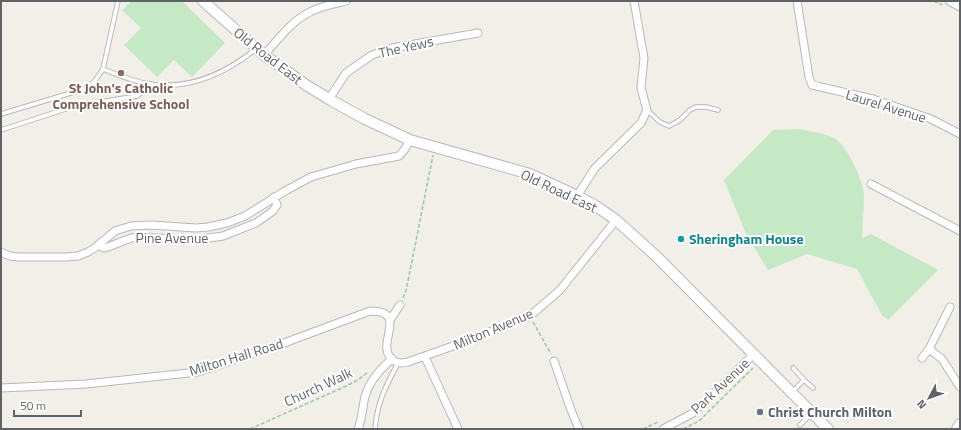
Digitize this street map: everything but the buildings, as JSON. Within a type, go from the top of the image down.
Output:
[{"type":"main road","name":"Old Road East","points":[[202,1],[260,52],[294,77],[365,119],[410,140],[530,174],[596,206],[616,220],[656,256],[828,429]]},
{"type":"main road","points":[[957,429],[960,424]]},
{"type":"street","points":[[260,52],[305,15],[322,7],[346,1]]},
{"type":"street","points":[[577,196],[595,168],[641,123],[647,110],[641,88],[644,58],[634,1]]},
{"type":"street","name":"Laurel Avenue","points":[[797,1],[811,84],[813,86],[873,99],[931,119],[960,134]]},
{"type":"street","points":[[949,1],[960,7]]},
{"type":"street","name":"The Yews","points":[[329,99],[346,73],[372,55],[392,48],[478,33]]},
{"type":"street","name":"Pine Avenue","points":[[1,252],[10,256],[18,257],[70,257],[85,254],[115,231],[131,226],[151,225],[196,228],[224,224],[245,216],[299,182],[320,174],[356,164],[399,156],[410,140]]},
{"type":"street","points":[[872,184],[960,231]]},
{"type":"street","name":"Pine Avenue","points":[[99,244],[106,248],[126,239],[136,237],[194,240],[223,236],[253,225],[271,213],[277,205],[274,197]]},
{"type":"street","name":"Milton Avenue","points":[[395,361],[404,363],[425,357],[530,316],[560,290],[616,220]]},
{"type":"street","points":[[355,428],[362,418],[363,402],[367,389],[378,372],[395,361],[387,349],[390,320],[400,305]]},
{"type":"street","points":[[922,358],[929,349],[950,307]]},
{"type":"street","name":"Milton Hall Road","points":[[1,388],[86,384],[198,372],[276,346],[370,311],[382,312],[387,315],[390,320]]},
{"type":"street","points":[[929,349],[938,355],[944,362],[960,387]]},
{"type":"street","name":"Park Avenue","points":[[663,429],[693,413],[754,354]]},
{"type":"street","points":[[425,357],[458,429]]},
{"type":"street","points":[[554,361],[579,429]]},
{"type":"lane","points":[[1,114],[84,89],[94,82],[103,69],[118,1]]},
{"type":"lane","points":[[103,69],[128,79],[149,84],[170,86],[198,81],[260,52]]},
{"type":"lane","points":[[1,130],[75,106],[137,96],[145,90],[149,84]]},
{"type":"lane","points":[[647,110],[660,122],[669,126],[680,120],[690,110],[696,107],[718,110]]},
{"type":"lane","points":[[375,429],[381,396],[395,361]]},
{"type":"lane","points":[[793,368],[813,388]]},
{"type":"lane","points":[[792,393],[804,380]]},
{"type":"lane","points":[[800,425],[812,413]]},
{"type":"path","points":[[400,305],[406,291],[433,155],[427,153]]},
{"type":"path","points":[[530,316],[554,361]]},
{"type":"path","points":[[746,362],[753,368]]},
{"type":"path","points":[[683,429],[699,421],[755,365]]},
{"type":"path","name":"Church Walk","points":[[250,429],[344,387],[358,380],[370,371]]},
{"type":"path","points":[[643,429],[658,422]]},
{"type":"green space","points":[[132,1],[182,1],[225,43],[192,77],[174,60],[157,77],[124,45],[141,28],[122,10]]},
{"type":"green space","points":[[798,129],[821,133],[834,138],[849,155],[861,181],[864,195],[862,238],[871,234],[938,270],[888,320],[882,315],[857,269],[807,254],[768,270],[746,234],[724,180],[773,130]]},
{"type":"place","name":"St John's Catholic Comprehensive School","points":[[121,73]]},
{"type":"place","name":"Sheringham House","points":[[681,239]]},
{"type":"place","name":"Christ Church Milton","points":[[760,412]]}]
